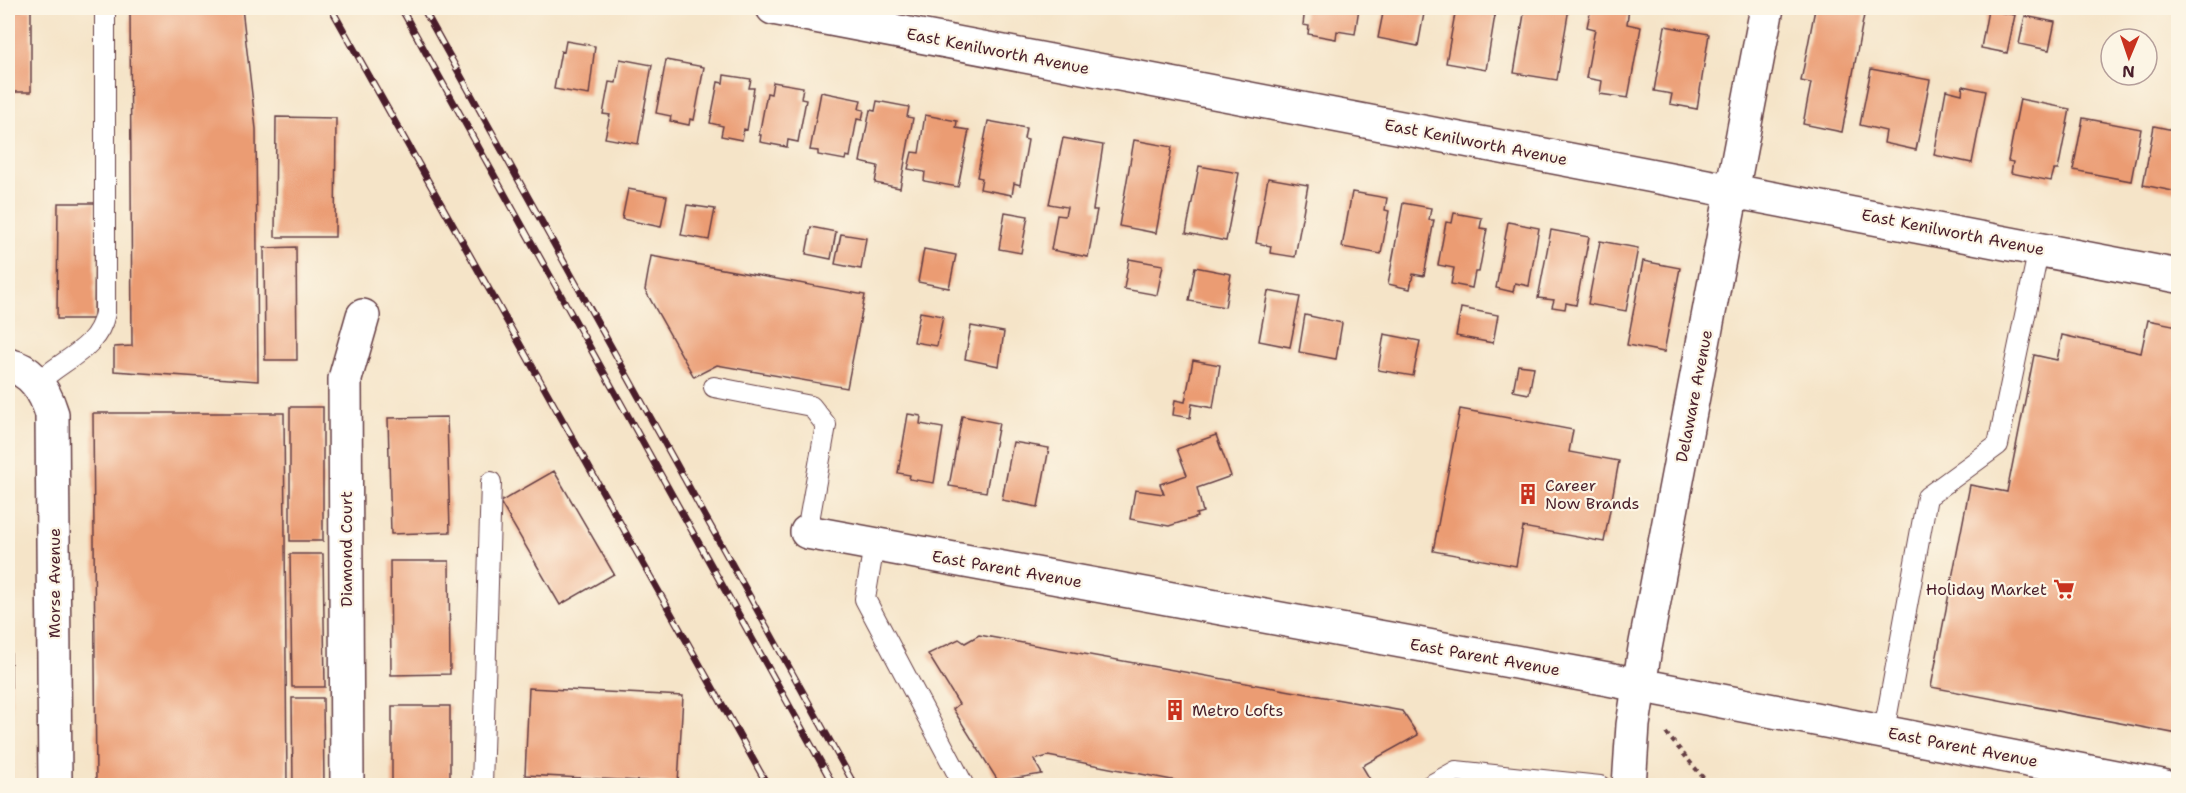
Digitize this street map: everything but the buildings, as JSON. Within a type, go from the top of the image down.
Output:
[{"type":"street","name":"East Kenilworth Avenue","points":[[773,8],[2178,276]]},
{"type":"street","name":"Delaware Avenue","points":[[1629,786],[1638,685],[1767,8]]},
{"type":"street","name":"Diamond Court","points":[[347,786],[345,379],[363,316]]},
{"type":"street","points":[[8,365],[23,371],[38,383]]},
{"type":"street","name":"Morse Avenue","points":[[38,383],[52,414],[55,786]]},
{"type":"street","name":"East Parent Avenue","points":[[807,532],[1884,731],[2162,786]]},
{"type":"lane","points":[[38,383],[52,369],[69,361],[94,340],[105,313],[105,8]]},
{"type":"lane","points":[[1884,731],[1927,497],[1998,445],[2039,248]]},
{"type":"lane","points":[[714,387],[810,406],[826,425],[807,532]]},
{"type":"lane","points":[[482,786],[491,482]]},
{"type":"lane","points":[[874,545],[865,599],[964,786]]},
{"type":"lane","points":[[1430,786],[1456,771],[1600,786]]},
{"type":"path","points":[[1663,730],[1710,786]]},
{"type":"railway","points":[[331,8],[768,786]]},
{"type":"railway","points":[[401,8],[834,786]]},
{"type":"railway","points":[[423,8],[855,786]]},
{"type":"place","name":"Career Now Brands","points":[[1528,494]]},
{"type":"place","name":"Holiday Market","points":[[2064,589]]},
{"type":"place","name":"Metro Lofts","points":[[1175,710]]}]
